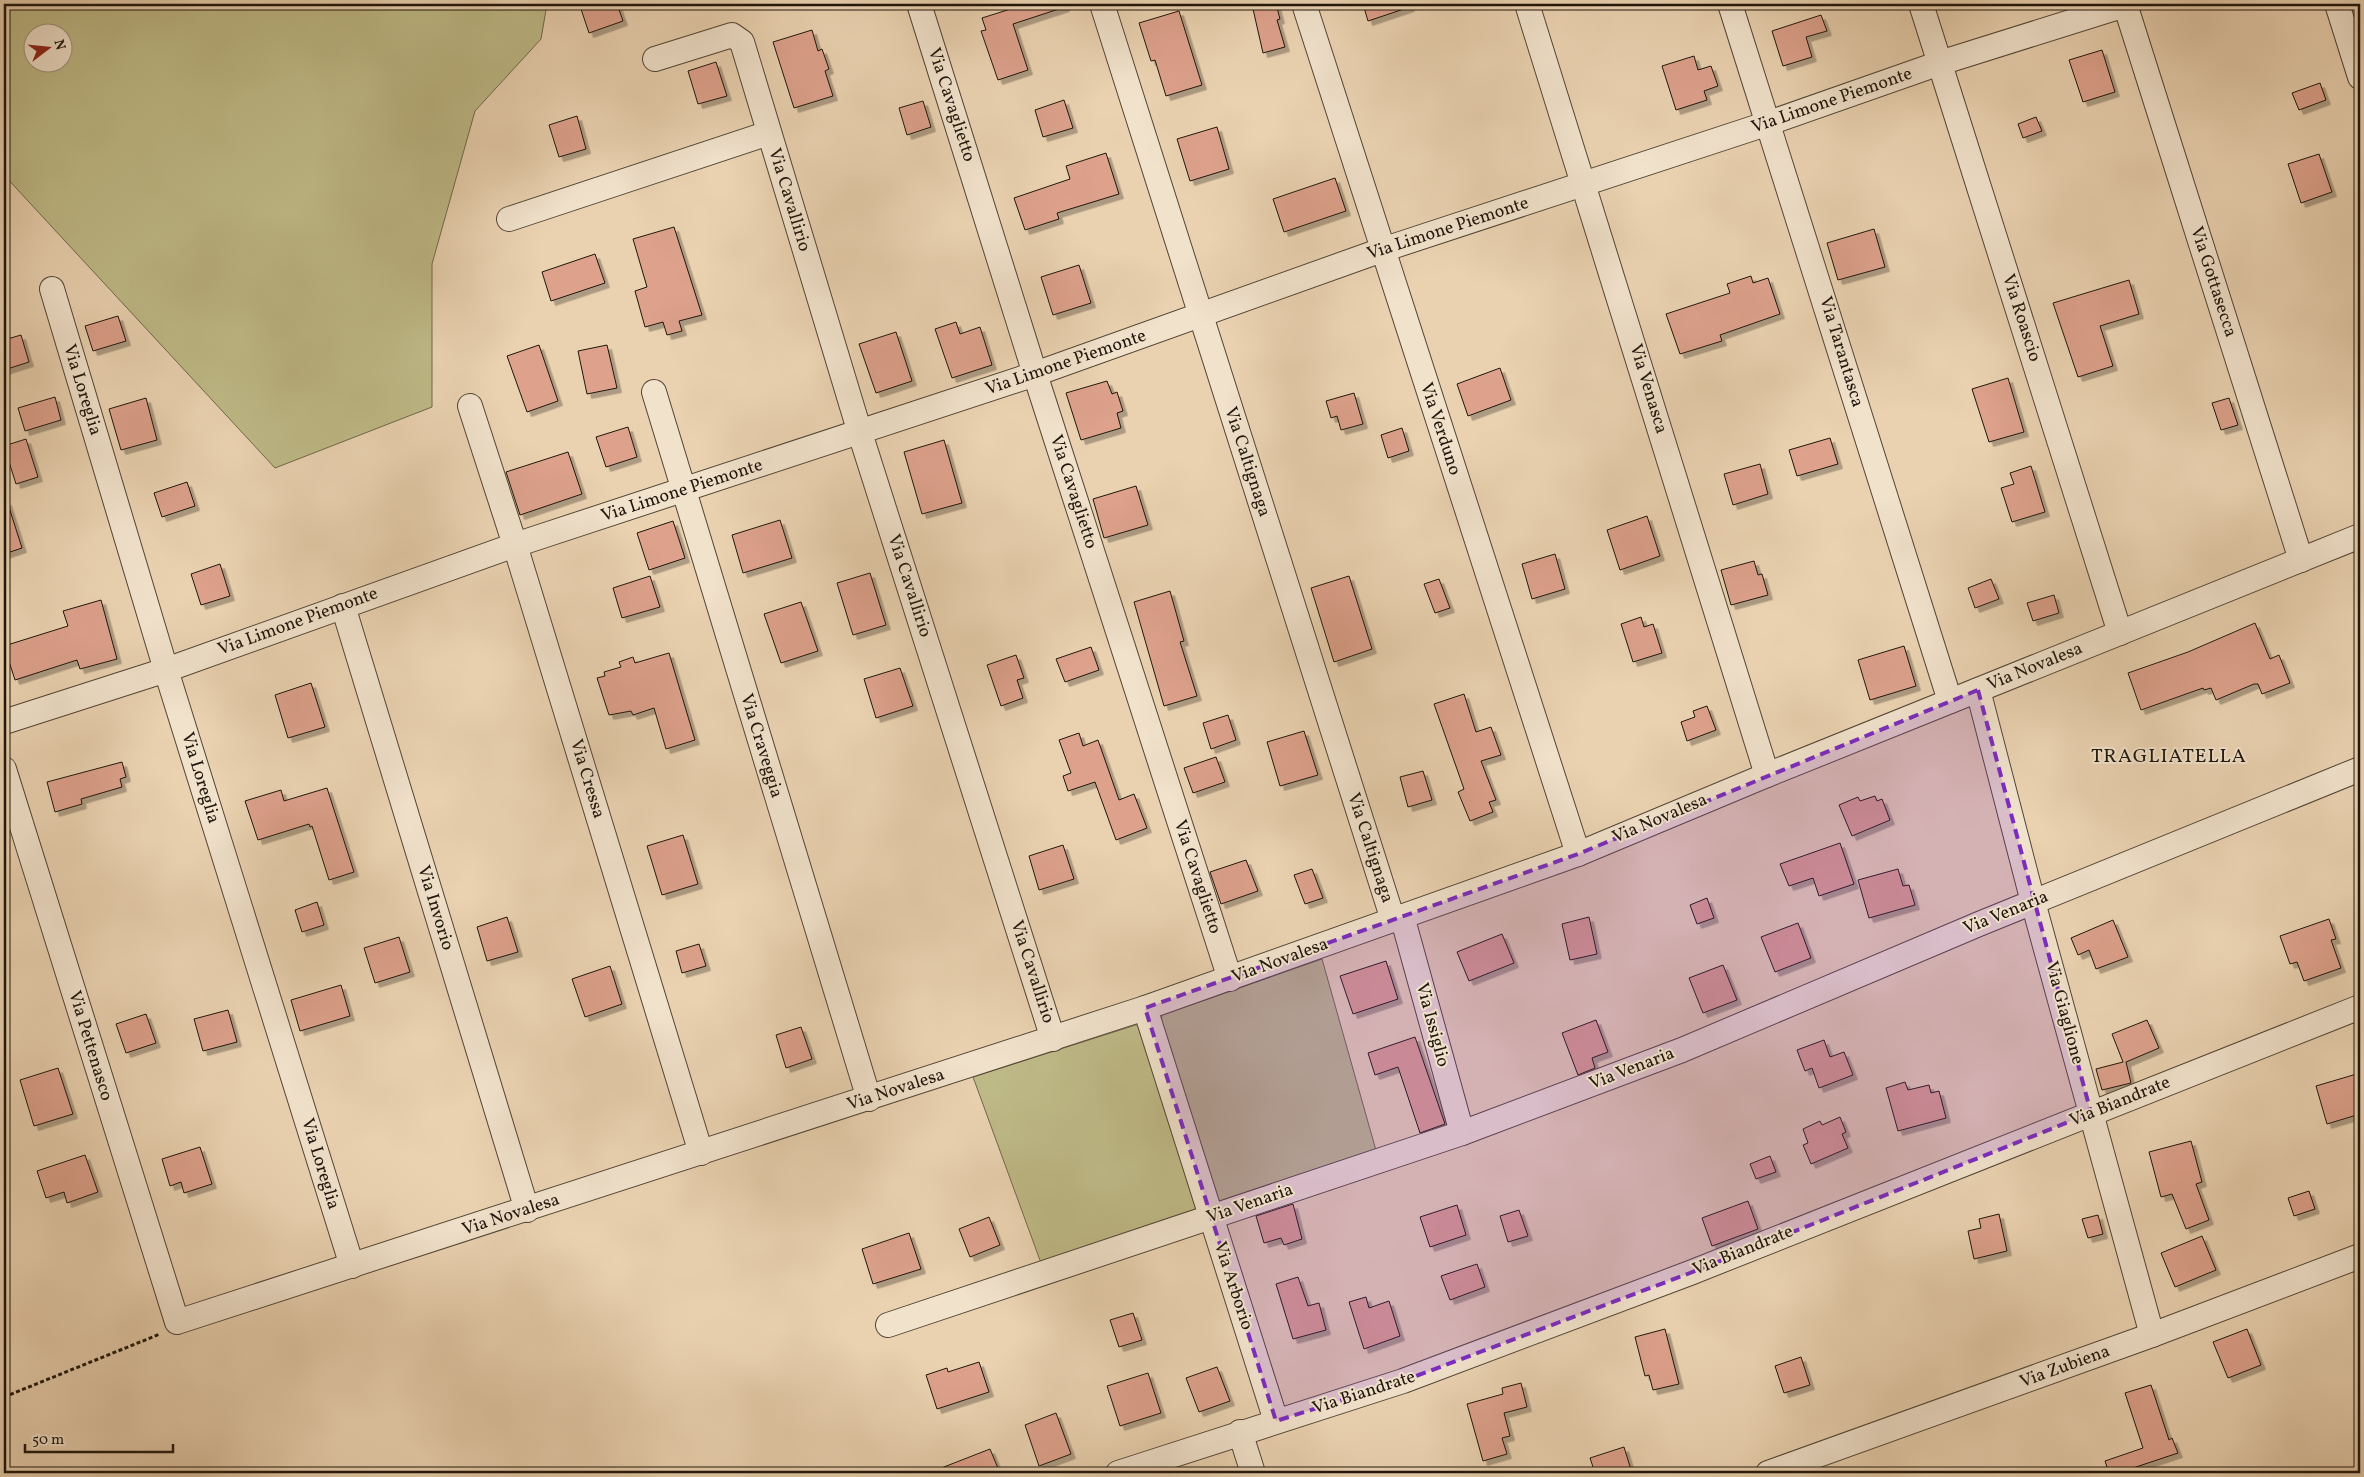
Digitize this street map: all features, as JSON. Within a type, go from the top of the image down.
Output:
[{"type":"street","name":"Via Cavaglietto","points":[[919,4],[1035,374],[1230,979]]},
{"type":"street","name":"Via Caltignaga","points":[[1102,4],[1200,316],[1397,918]]},
{"type":"street","name":"Via Verduno","points":[[1304,4],[1578,854]]},
{"type":"street","name":"Via Venasca","points":[[1527,4],[1767,775]]},
{"type":"street","name":"Via Tarantasca","points":[[1730,4],[1950,701]]},
{"type":"street","name":"Via Roascio","points":[[1921,4],[2120,633]]},
{"type":"street","name":"Via Limone Piemonte","points":[[4,722],[166,670],[515,545],[1035,374],[1382,250],[1769,123],[1940,63],[2126,4]]},
{"type":"street","name":"Via Gottasecca","points":[[2126,4],[2301,560]]},
{"type":"street","points":[[2337,4],[2360,77]]},
{"type":"street","name":"Via Cavallirio","points":[[655,59],[732,35],[742,42],[860,433],[1053,1039]]},
{"type":"street","name":"Via Cavallirio","points":[[509,219],[769,133]]},
{"type":"street","name":"Via Loreglia","points":[[52,288],[166,670],[352,1266]]},
{"type":"street","name":"Via Craveggia","points":[[654,392],[869,1099]]},
{"type":"street","name":"Via Cressa","points":[[470,406],[515,545],[702,1153]]},
{"type":"street","name":"Via Novalesa","points":[[177,1322],[1053,1039],[1230,979],[1578,854],[1767,775],[2360,536]]},
{"type":"street","name":"Via Invorio","points":[[343,606],[527,1210]]},
{"type":"street","name":"Via Giaglione","points":[[1978,690],[2033,902],[2152,1335]]},
{"type":"street","name":"Via Pettenasco","points":[[4,769],[177,1322]]},
{"type":"street","name":"Via Venaria","points":[[888,1325],[1462,1133],[1682,1050],[2033,902],[2360,769]]},
{"type":"street","name":"Via Issiglio","points":[[1397,918],[1462,1133]]},
{"type":"street","name":"Via Biandrate","points":[[1118,1473],[1240,1432],[1403,1381],[1569,1318],[2360,1007]]},
{"type":"street","name":"Via Arborio","points":[[1145,1008],[1276,1421]]},
{"type":"street","name":"Via Zubiena","points":[[1768,1473],[2152,1335],[2360,1256]]},
{"type":"street","points":[[1240,1432],[1253,1473]]},
{"type":"path","points":[[4,1398],[166,1332],[177,1322]]},
{"type":"highlighted area","points":[[1978,690],[2091,1113],[1690,1273],[1403,1381],[1276,1421],[1145,1008],[1578,854]]},
{"type":"shaded area","points":[[4,4],[547,4],[541,39],[475,111],[432,264],[432,407],[275,468],[4,175]]},
{"type":"shaded area","points":[[1322,959],[1377,1154],[1215,1204],[1161,1025],[1162,1015]]},
{"type":"shaded area","points":[[1142,1023],[1198,1213],[1041,1263],[973,1077]]},
{"type":"building","points":[[596,4],[617,4],[623,21],[589,33],[581,9]]},
{"type":"building","points":[[1016,4],[1064,4],[1065,7],[1013,24],[1028,70],[998,80],[981,31],[986,30],[982,18],[1017,7]]},
{"type":"building","points":[[1276,4],[1280,19],[1277,20],[1285,47],[1263,53],[1253,9]]},
{"type":"building","points":[[1363,4],[1409,4],[1410,7],[1368,21]]},
{"type":"building","points":[[1179,11],[1202,85],[1166,96],[1155,60],[1151,61],[1139,23]]},
{"type":"building","points":[[1821,15],[1827,31],[1806,37],[1812,57],[1783,66],[1772,31]]},
{"type":"building","points":[[812,30],[818,51],[822,49],[829,69],[825,71],[833,96],[794,108],[773,42]]},
{"type":"building","points":[[2102,50],[2115,92],[2083,102],[2069,60]]},
{"type":"building","points":[[1694,56],[1698,70],[1711,66],[1718,86],[1704,91],[1707,100],[1676,110],[1662,66]]},
{"type":"building","points":[[716,62],[727,96],[698,104],[688,71]]},
{"type":"building","points":[[2320,83],[2326,100],[2299,110],[2292,93]]},
{"type":"building","points":[[1064,100],[1073,128],[1043,137],[1035,110]]},
{"type":"building","points":[[923,101],[931,127],[907,135],[899,108]]},
{"type":"building","points":[[577,116],[586,149],[559,157],[549,125]]},
{"type":"building","points":[[2036,117],[2042,131],[2023,138],[2018,124]]},
{"type":"building","points":[[1217,127],[1229,169],[1190,181],[1177,139]]},
{"type":"building","points":[[1106,153],[1119,194],[1057,213],[1059,219],[1025,230],[1014,198],[1070,179],[1066,166]]},
{"type":"building","points":[[2319,154],[2332,192],[2301,203],[2288,164]]},
{"type":"building","points":[[1335,178],[1346,211],[1284,232],[1273,199]]},
{"type":"building","points":[[674,227],[702,315],[679,321],[682,331],[667,335],[663,322],[645,327],[635,291],[647,287],[633,239]]},
{"type":"building","points":[[1874,229],[1885,267],[1838,280],[1827,243]]},
{"type":"building","points":[[595,254],[605,283],[551,301],[542,272]]},
{"type":"building","points":[[1079,265],[1091,303],[1053,315],[1041,277]]},
{"type":"building","points":[[1751,276],[1753,283],[1768,278],[1780,314],[1720,335],[1722,341],[1680,354],[1666,314],[1730,293],[1727,284]]},
{"type":"building","points":[[2129,280],[2139,314],[2100,326],[2113,366],[2078,377],[2053,303]]},
{"type":"building","points":[[118,316],[126,341],[93,351],[85,326]]},
{"type":"building","points":[[956,322],[960,334],[980,327],[992,365],[952,378],[935,329]]},
{"type":"building","points":[[896,332],[912,381],[876,393],[859,344]]},
{"type":"building","points":[[21,335],[29,362],[4,370],[4,340]]},
{"type":"building","points":[[539,345],[558,401],[527,412],[507,356]]},
{"type":"building","points":[[607,345],[617,388],[587,394],[578,351]]},
{"type":"building","points":[[1500,368],[1511,400],[1468,416],[1457,384]]},
{"type":"building","points":[[2008,378],[2024,432],[1989,442],[1972,389]]},
{"type":"building","points":[[1107,381],[1112,394],[1117,392],[1123,411],[1117,413],[1121,428],[1081,440],[1066,393]]},
{"type":"building","points":[[1354,393],[1363,424],[1341,430],[1337,416],[1331,418],[1326,401]]},
{"type":"building","points":[[55,397],[61,420],[25,431],[18,408]]},
{"type":"building","points":[[146,398],[157,440],[121,450],[109,409]]},
{"type":"building","points":[[2229,398],[2238,425],[2221,430],[2212,403]]},
{"type":"building","points":[[628,427],[637,457],[606,467],[596,437]]},
{"type":"building","points":[[1402,428],[1409,451],[1388,458],[1381,435]]},
{"type":"building","points":[[1830,438],[1838,464],[1797,476],[1789,450]]},
{"type":"building","points":[[26,439],[38,477],[16,484],[4,446]]},
{"type":"building","points":[[944,440],[962,503],[922,514],[904,452]]},
{"type":"building","points":[[568,452],[582,494],[520,515],[506,472]]},
{"type":"building","points":[[1760,464],[1768,494],[1733,505],[1724,474]]},
{"type":"building","points":[[2031,466],[2045,512],[2012,522],[2001,488],[2014,484],[2010,473]]},
{"type":"building","points":[[187,482],[195,506],[162,517],[154,493]]},
{"type":"building","points":[[1136,486],[1148,525],[1104,538],[1093,499]]},
{"type":"building","points":[[7,501],[22,548],[4,554],[4,502]]},
{"type":"building","points":[[1647,516],[1660,556],[1620,570],[1607,530]]},
{"type":"building","points":[[780,520],[792,558],[743,573],[732,535]]},
{"type":"building","points":[[673,521],[685,558],[649,570],[637,533]]},
{"type":"building","points":[[1555,554],[1565,589],[1532,599],[1522,564]]},
{"type":"building","points":[[1754,561],[1758,575],[1762,574],[1768,595],[1731,605],[1721,570]]},
{"type":"building","points":[[220,564],[230,596],[201,605],[191,574]]},
{"type":"building","points":[[870,573],[886,625],[853,635],[837,583]]},
{"type":"building","points":[[650,576],[660,607],[622,618],[613,588]]},
{"type":"building","points":[[1349,576],[1372,649],[1334,662],[1311,588]]},
{"type":"building","points":[[1439,579],[1450,608],[1435,613],[1424,584]]},
{"type":"building","points":[[1991,579],[1999,599],[1975,608],[1968,588]]},
{"type":"building","points":[[1170,591],[1184,641],[1180,642],[1197,696],[1164,706],[1134,602]]},
{"type":"building","points":[[2054,595],[2059,613],[2033,621],[2027,603]]},
{"type":"building","points":[[101,600],[117,659],[80,669],[77,660],[15,680],[4,646],[68,626],[63,611]]},
{"type":"building","points":[[801,602],[818,651],[781,663],[764,614]]},
{"type":"building","points":[[1641,617],[1644,627],[1653,624],[1662,653],[1633,662],[1621,624]]},
{"type":"building","points":[[2255,623],[2270,659],[2279,655],[2290,683],[2262,694],[2258,684],[2254,684],[2216,700],[2211,688],[2204,690],[2203,688],[2141,710],[2128,673],[2188,652]]},
{"type":"building","points":[[1904,646],[1916,686],[1870,700],[1858,660]]},
{"type":"building","points":[[1091,647],[1099,670],[1065,682],[1056,659]]},
{"type":"building","points":[[669,653],[695,740],[666,749],[654,708],[633,715],[631,711],[609,715],[597,678],[605,676],[604,672],[621,667],[619,662],[633,657],[635,663]]},
{"type":"building","points":[[1016,655],[1024,678],[1017,680],[1023,698],[1001,706],[987,665]]},
{"type":"building","points":[[900,668],[913,706],[876,718],[864,679]]},
{"type":"building","points":[[311,683],[325,727],[288,738],[275,695]]},
{"type":"building","points":[[1464,694],[1476,732],[1491,727],[1501,755],[1481,761],[1496,800],[1489,802],[1493,812],[1470,821],[1458,792],[1464,789],[1434,704]]},
{"type":"building","points":[[1707,706],[1716,730],[1687,741],[1681,722],[1695,717],[1693,711]]},
{"type":"building","points":[[1228,715],[1236,740],[1211,749],[1203,723]]},
{"type":"building","points":[[1304,731],[1318,775],[1280,786],[1267,742]]},
{"type":"building","points":[[1079,733],[1083,746],[1098,740],[1119,800],[1134,794],[1147,828],[1116,840],[1095,782],[1068,791],[1063,776],[1071,773],[1059,740]]},
{"type":"building","points":[[1216,757],[1225,782],[1193,793],[1184,768]]},
{"type":"building","points":[[122,762],[126,777],[120,779],[122,787],[81,799],[82,804],[55,812],[47,782]]},
{"type":"building","points":[[1423,771],[1432,800],[1408,807],[1400,777]]},
{"type":"building","points":[[327,788],[354,872],[329,880],[312,826],[310,827],[309,824],[258,840],[245,801],[281,790],[284,801]]},
{"type":"building","points":[[1875,796],[1877,801],[1882,799],[1890,820],[1852,836],[1839,805],[1858,797],[1860,801]]},
{"type":"building","points":[[683,835],[698,884],[662,895],[647,846]]},
{"type":"building","points":[[1840,843],[1854,884],[1819,896],[1813,878],[1789,886],[1780,864]]},
{"type":"building","points":[[1063,845],[1074,879],[1039,890],[1029,856]]},
{"type":"building","points":[[1246,860],[1258,891],[1221,904],[1210,872]]},
{"type":"building","points":[[1312,869],[1323,898],[1305,904],[1294,875]]},
{"type":"building","points":[[1898,869],[1903,886],[1909,885],[1915,905],[1869,918],[1858,880]]},
{"type":"building","points":[[1707,898],[1714,918],[1697,924],[1690,905]]},
{"type":"building","points":[[317,902],[324,925],[302,932],[295,910]]},
{"type":"building","points":[[507,917],[518,952],[487,961],[477,927]]},
{"type":"building","points":[[1589,917],[1597,954],[1570,960],[1562,924]]},
{"type":"building","points":[[2329,919],[2336,939],[2331,940],[2341,968],[2304,981],[2297,962],[2290,964],[2280,936]]},
{"type":"building","points":[[2113,920],[2128,957],[2096,969],[2089,950],[2078,955],[2071,938]]},
{"type":"building","points":[[1798,923],[1811,958],[1775,972],[1761,937]]},
{"type":"building","points":[[1502,934],[1514,963],[1469,981],[1457,952]]},
{"type":"building","points":[[399,937],[410,972],[375,983],[364,948]]},
{"type":"building","points":[[699,944],[706,966],[682,973],[676,951]]},
{"type":"building","points":[[1386,961],[1398,999],[1353,1014],[1340,976]]},
{"type":"building","points":[[1723,965],[1737,1000],[1703,1013],[1689,978]]},
{"type":"building","points":[[610,966],[622,1004],[585,1017],[572,979]]},
{"type":"building","points":[[341,985],[350,1016],[300,1031],[291,1000]]},
{"type":"building","points":[[228,1010],[237,1042],[203,1051],[194,1019]]},
{"type":"building","points":[[146,1014],[156,1043],[126,1053],[116,1024]]},
{"type":"building","points":[[1596,1020],[1608,1052],[1592,1058],[1595,1068],[1578,1075],[1562,1033]]},
{"type":"building","points":[[2147,1020],[2159,1048],[2126,1062],[2131,1083],[2102,1090],[2096,1069],[2123,1062],[2112,1034]]},
{"type":"building","points":[[801,1027],[812,1059],[786,1068],[776,1035]]},
{"type":"building","points":[[1415,1037],[1445,1124],[1420,1133],[1398,1067],[1375,1075],[1368,1053]]},
{"type":"building","points":[[1824,1040],[1830,1057],[1844,1052],[1853,1075],[1819,1088],[1812,1068],[1805,1071],[1797,1050]]},
{"type":"building","points":[[58,1068],[73,1114],[34,1126],[20,1080]]},
{"type":"building","points":[[2360,1073],[2360,1114],[2327,1124],[2316,1086]]},
{"type":"building","points":[[1905,1082],[1908,1090],[1929,1085],[1931,1093],[1939,1091],[1946,1118],[1898,1131],[1886,1088]]},
{"type":"building","points":[[1840,1117],[1846,1132],[1842,1134],[1848,1148],[1811,1164],[1803,1145],[1808,1143],[1803,1129],[1820,1121],[1822,1125]]},
{"type":"building","points":[[2191,1141],[2202,1182],[2196,1184],[2209,1220],[2186,1229],[2172,1194],[2161,1197],[2149,1152]]},
{"type":"building","points":[[200,1147],[212,1184],[184,1193],[181,1182],[170,1186],[162,1159]]},
{"type":"building","points":[[85,1155],[98,1192],[67,1203],[64,1192],[46,1198],[37,1171]]},
{"type":"building","points":[[1770,1156],[1776,1172],[1756,1179],[1750,1164]]},
{"type":"building","points":[[2309,1191],[2315,1209],[2294,1216],[2288,1198]]},
{"type":"building","points":[[1748,1201],[1758,1229],[1712,1246],[1702,1218]]},
{"type":"building","points":[[1293,1204],[1302,1239],[1284,1245],[1281,1238],[1264,1243],[1256,1216]]},
{"type":"building","points":[[1457,1205],[1466,1235],[1430,1247],[1420,1217]]},
{"type":"building","points":[[1519,1210],[1528,1236],[1508,1242],[1500,1216]]},
{"type":"building","points":[[1999,1214],[2007,1251],[1974,1259],[1968,1231],[1981,1228],[1979,1219]]},
{"type":"building","points":[[2098,1215],[2103,1234],[2088,1238],[2082,1219]]},
{"type":"building","points":[[989,1217],[1000,1245],[970,1257],[959,1229]]},
{"type":"building","points":[[909,1233],[921,1269],[873,1284],[862,1249]]},
{"type":"building","points":[[2202,1236],[2216,1270],[2175,1287],[2161,1253]]},
{"type":"building","points":[[1477,1264],[1485,1287],[1450,1300],[1441,1276]]},
{"type":"building","points":[[1298,1277],[1308,1306],[1319,1303],[1326,1330],[1293,1339],[1276,1284]]},
{"type":"building","points":[[1366,1297],[1369,1308],[1389,1301],[1400,1336],[1364,1349],[1349,1302]]},
{"type":"building","points":[[1133,1313],[1142,1340],[1119,1347],[1110,1320]]},
{"type":"building","points":[[1665,1329],[1679,1384],[1653,1390],[1649,1375],[1645,1376],[1635,1337]]},
{"type":"building","points":[[2247,1329],[2261,1365],[2228,1378],[2213,1342]]},
{"type":"building","points":[[1801,1357],[1810,1385],[1784,1393],[1775,1366]]},
{"type":"building","points":[[979,1362],[989,1392],[937,1409],[926,1375],[947,1368],[948,1372]]},
{"type":"building","points":[[1217,1367],[1230,1401],[1199,1412],[1186,1378]]},
{"type":"building","points":[[1148,1373],[1161,1413],[1120,1426],[1107,1386]]},
{"type":"building","points":[[1521,1383],[1527,1407],[1504,1413],[1510,1436],[1502,1438],[1507,1454],[1483,1461],[1467,1404],[1503,1394],[1502,1388]]},
{"type":"building","points":[[2151,1385],[2169,1440],[2172,1438],[2178,1453],[2118,1473],[2109,1473],[2105,1461],[2143,1448],[2125,1393]]},
{"type":"building","points":[[1056,1413],[1071,1454],[1039,1466],[1025,1425]]},
{"type":"building","points":[[1624,1447],[1632,1473],[1595,1473],[1590,1458]]},
{"type":"building","points":[[990,1449],[1000,1473],[931,1472]]},
{"type":"district","name":"TRAGLIATELLA","points":[[2169,757]]}]
